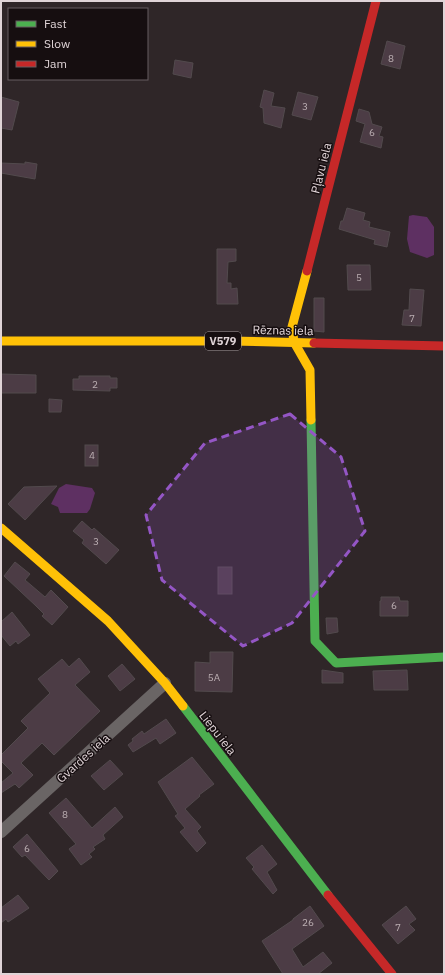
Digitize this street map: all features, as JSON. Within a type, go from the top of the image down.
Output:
[{"type":"street","name":"Pļavu iela","points":[[294,342],[292,327],[376,1]]},
{"type":"street","name":"Rēznas iela","points":[[1,342],[294,342],[444,346]]},
{"type":"street","points":[[294,342],[310,370],[315,641],[336,663],[444,657]]},
{"type":"street","name":"Liepu iela","points":[[1,528],[108,620],[165,683],[346,918],[392,974]]},
{"type":"street","name":"Gvardes iela","points":[[1,832],[165,683]]},
{"type":"highlighted area","points":[[290,414],[341,457],[365,531],[292,623],[243,646],[162,580],[146,515],[205,443]]},
{"type":"shaded area","points":[[413,215],[427,217],[434,227],[434,255],[427,258],[410,252],[407,239],[409,216]]},
{"type":"shaded area","points":[[66,484],[92,488],[95,493],[90,509],[87,513],[60,513],[58,507],[51,504],[59,488]]},
{"type":"building","points":[[387,41],[405,46],[400,69],[381,64]]},
{"type":"building","points":[[175,60],[193,63],[191,78],[173,74]]},
{"type":"building","points":[[264,90],[274,93],[271,106],[285,108],[281,128],[264,123],[263,108],[260,107]]},
{"type":"building","points":[[298,92],[318,97],[311,120],[292,115]]},
{"type":"building","points":[[1,97],[19,102],[12,130],[1,128]]},
{"type":"building","points":[[359,109],[369,112],[372,124],[382,127],[379,136],[383,137],[381,148],[360,142],[365,124],[356,121]]},
{"type":"building","points":[[25,162],[37,164],[35,179],[1,173],[1,163],[25,164]]},
{"type":"building","points":[[347,208],[365,213],[363,220],[370,222],[369,227],[390,232],[387,247],[374,244],[375,240],[339,229]]},
{"type":"building","points":[[217,249],[236,249],[236,261],[228,262],[227,283],[231,283],[231,289],[237,288],[238,304],[217,304]]},
{"type":"building","points":[[347,265],[370,265],[371,290],[348,290]]},
{"type":"building","points":[[410,289],[424,290],[421,326],[402,325],[404,310],[409,310]]},
{"type":"building","points":[[314,298],[324,298],[324,332],[314,331]]},
{"type":"building","points":[[1,374],[36,375],[36,393],[1,393]]},
{"type":"building","points":[[79,376],[110,376],[110,378],[117,378],[117,388],[110,388],[110,391],[73,390],[73,379],[79,379]]},
{"type":"building","points":[[49,399],[62,400],[61,412],[49,412]]},
{"type":"building","points":[[85,445],[98,445],[98,466],[85,466]]},
{"type":"building","points":[[57,486],[25,520],[8,504],[24,487]]},
{"type":"building","points":[[82,521],[92,530],[94,528],[119,550],[106,564],[82,543],[84,540],[73,531]]},
{"type":"building","points":[[15,562],[30,574],[25,580],[45,597],[51,590],[68,607],[52,625],[42,616],[44,614],[4,576]]},
{"type":"building","points":[[218,567],[232,567],[232,594],[218,594]]},
{"type":"building","points":[[381,597],[399,597],[400,601],[408,601],[408,616],[380,616]]},
{"type":"building","points":[[12,612],[30,635],[18,644],[16,641],[10,646],[1,635],[1,622]]},
{"type":"building","points":[[326,618],[337,618],[338,632],[327,634]]},
{"type":"building","points":[[210,652],[233,652],[232,692],[195,691],[195,662],[210,663]]},
{"type":"building","points":[[79,658],[90,672],[75,685],[100,711],[54,755],[42,743],[21,763],[33,775],[19,788],[15,784],[1,793],[1,783],[13,773],[1,761],[1,755],[28,728],[21,721],[50,693],[38,679],[62,659],[69,667]]},
{"type":"building","points":[[122,664],[135,679],[120,691],[108,676]]},
{"type":"building","points":[[322,670],[343,673],[343,683],[322,683]]},
{"type":"building","points":[[407,670],[408,690],[374,690],[373,671]]},
{"type":"building","points":[[166,719],[176,733],[160,744],[156,738],[133,752],[128,745],[133,741],[132,739],[142,731],[144,734]]},
{"type":"building","points":[[192,757],[214,784],[199,795],[200,796],[185,809],[201,827],[197,831],[206,843],[197,852],[180,832],[185,828],[175,816],[178,814],[158,782]]},
{"type":"building","points":[[110,760],[123,774],[104,790],[91,776]]},
{"type":"building","points":[[66,798],[92,828],[115,807],[123,817],[103,835],[105,839],[93,847],[95,849],[89,854],[92,857],[81,865],[69,849],[76,844],[49,813]]},
{"type":"building","points":[[27,834],[58,871],[49,880],[25,855],[22,857],[13,847]]},
{"type":"building","points":[[262,845],[277,864],[267,872],[277,890],[273,894],[252,869],[254,867],[246,858]]},
{"type":"building","points":[[18,895],[29,908],[8,922],[6,919],[1,923],[1,908]]},
{"type":"building","points":[[310,906],[324,926],[292,949],[303,967],[323,952],[332,963],[318,974],[283,974],[262,941],[293,920]]},
{"type":"building","points":[[406,906],[416,919],[409,924],[415,930],[398,944],[382,925]]},
{"type":"traffic: fast","points":[[311,420],[315,641],[336,663],[444,657]]},
{"type":"traffic: fast","points":[[183,706],[328,895]]},
{"type":"traffic: slow","points":[[307,271],[292,327],[294,342],[310,370],[311,420]]},
{"type":"traffic: slow","points":[[1,341],[231,341],[314,343]]},
{"type":"traffic: slow","points":[[1,528],[108,621],[165,683],[183,706]]},
{"type":"traffic: jam","points":[[307,271],[376,1]]},
{"type":"traffic: jam","points":[[314,343],[444,346]]},
{"type":"traffic: jam","points":[[328,895],[392,974]]}]
